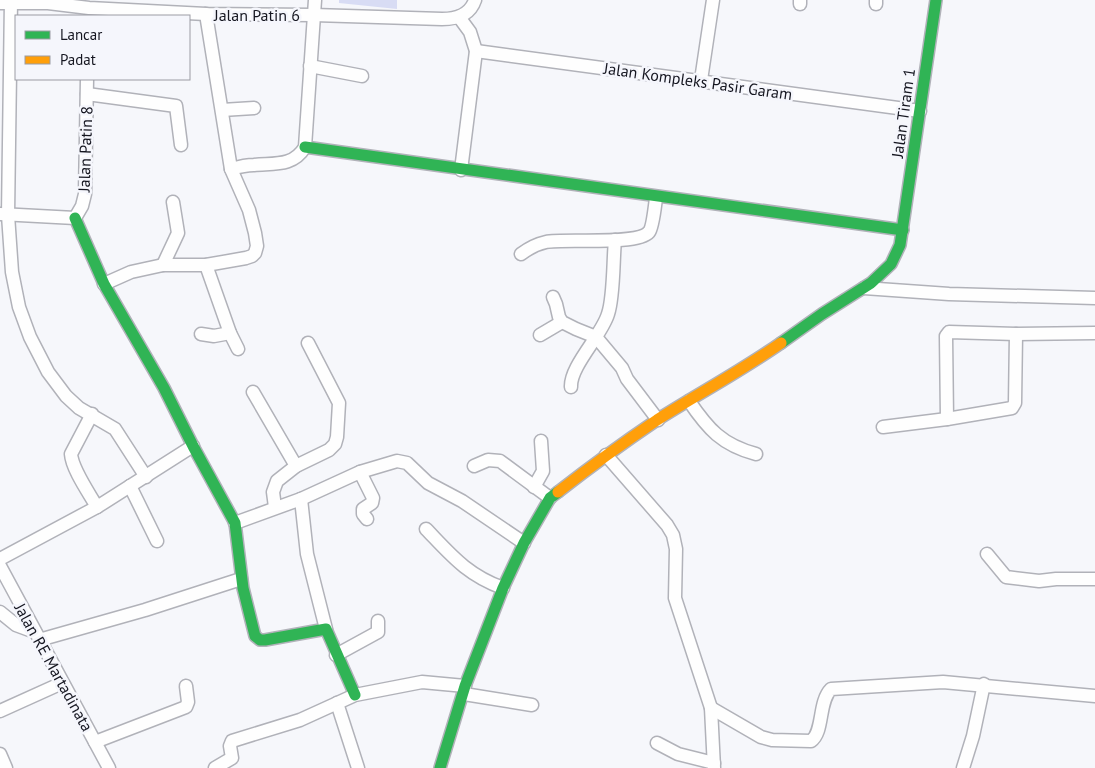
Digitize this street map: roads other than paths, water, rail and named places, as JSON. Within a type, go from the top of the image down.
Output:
[{"type":"street","points":[[230,169],[290,161],[298,157],[305,147],[315,0]]},
{"type":"street","points":[[700,80],[713,0]]},
{"type":"street","name":"Jalan Tiram 1","points":[[550,498],[606,455],[658,420],[757,360],[822,314],[872,283],[891,264],[900,245],[903,230],[936,0]]},
{"type":"street","points":[[8,2],[4,215],[19,307],[30,337],[48,372],[66,396],[79,408],[92,414],[115,430],[146,477]]},
{"type":"street","name":"Jalan Patin 6","points":[[8,2],[206,14],[442,19],[458,17]]},
{"type":"street","points":[[461,170],[476,51],[470,32],[458,17],[467,12],[474,3]]},
{"type":"street","points":[[470,32],[474,3]]},
{"type":"street","points":[[104,284],[131,272],[163,265],[206,265],[246,258],[255,253],[257,246],[251,218],[230,169],[206,14]]},
{"type":"street","name":"Jalan Kompleks Pasir Garam","points":[[476,51],[920,111]]},
{"type":"street","points":[[310,66],[362,76]]},
{"type":"street","name":"Jalan Patin 8","points":[[75,218],[82,206],[85,194],[87,80]]},
{"type":"street","points":[[87,94],[176,106],[181,146]]},
{"type":"street","points":[[222,110],[254,108]]},
{"type":"street","points":[[305,147],[526,180],[593,187],[656,198],[903,230]]},
{"type":"street","points":[[522,254],[530,247],[547,242],[615,240],[640,236],[648,232],[656,198]]},
{"type":"street","points":[[163,265],[178,233],[172,202]]},
{"type":"street","points":[[4,215],[75,218],[104,284],[164,388],[193,446],[235,522],[241,579],[257,639],[265,640],[326,630]]},
{"type":"street","points":[[571,387],[576,369],[608,315],[615,240]]},
{"type":"street","points":[[206,265],[230,333],[238,349]]},
{"type":"street","points":[[864,288],[949,294],[1095,298]]},
{"type":"street","points":[[553,296],[562,322],[596,336],[622,368],[658,420]]},
{"type":"street","points":[[540,335],[562,322]]},
{"type":"street","points":[[947,419],[948,334],[951,332],[1016,334],[1095,332]]},
{"type":"street","points":[[201,334],[214,336],[230,333]]},
{"type":"street","points":[[883,427],[1012,408],[1014,406],[1016,334]]},
{"type":"street","points":[[275,507],[273,492],[277,481],[296,466],[330,450],[336,444],[338,437],[339,403],[308,343]]},
{"type":"street","points":[[253,392],[296,466]]},
{"type":"street","points":[[690,401],[704,423],[722,440],[739,450],[756,454]]},
{"type":"street","points":[[92,414],[71,454],[71,458],[97,507]]},
{"type":"street","points":[[534,487],[543,471],[541,441]]},
{"type":"street","points":[[0,559],[97,507],[193,446]]},
{"type":"street","points":[[606,455],[667,525],[673,535],[676,549],[675,598],[711,708],[714,766],[678,754],[657,743]]},
{"type":"street","points":[[440,768],[464,690],[503,588],[524,543],[550,498],[500,461],[488,460],[474,466]]},
{"type":"street","points":[[235,522],[301,499],[360,472],[397,461],[407,463],[428,483],[462,501],[524,543]]},
{"type":"street","points":[[360,472],[373,498],[372,503],[363,509],[362,514],[367,519]]},
{"type":"street","points":[[130,486],[156,541]]},
{"type":"street","points":[[301,499],[307,554],[326,630],[355,695]]},
{"type":"street","points":[[426,529],[458,563],[474,575],[503,588]]},
{"type":"street","points":[[987,554],[1006,577],[1039,581],[1095,579]]},
{"type":"street","name":"Jalan RE Martadinata","points":[[0,566],[109,768]]},
{"type":"street","points":[[0,612],[37,636],[145,610],[241,579]]},
{"type":"street","points":[[336,655],[378,632],[378,621]]},
{"type":"street","points":[[0,711],[62,682]]},
{"type":"street","points":[[215,768],[232,758],[230,743],[232,741],[300,720],[355,695],[422,682],[532,705]]},
{"type":"street","points":[[711,708],[761,738],[811,741],[816,735],[826,695],[831,689],[936,682],[984,684],[1095,696]]},
{"type":"street","points":[[963,768],[973,736],[984,684]]},
{"type":"street","points":[[95,742],[186,707],[188,702],[186,686]]},
{"type":"street","points":[[337,703],[358,768]]},
{"type":"street","points":[[0,754],[6,768]]}]
